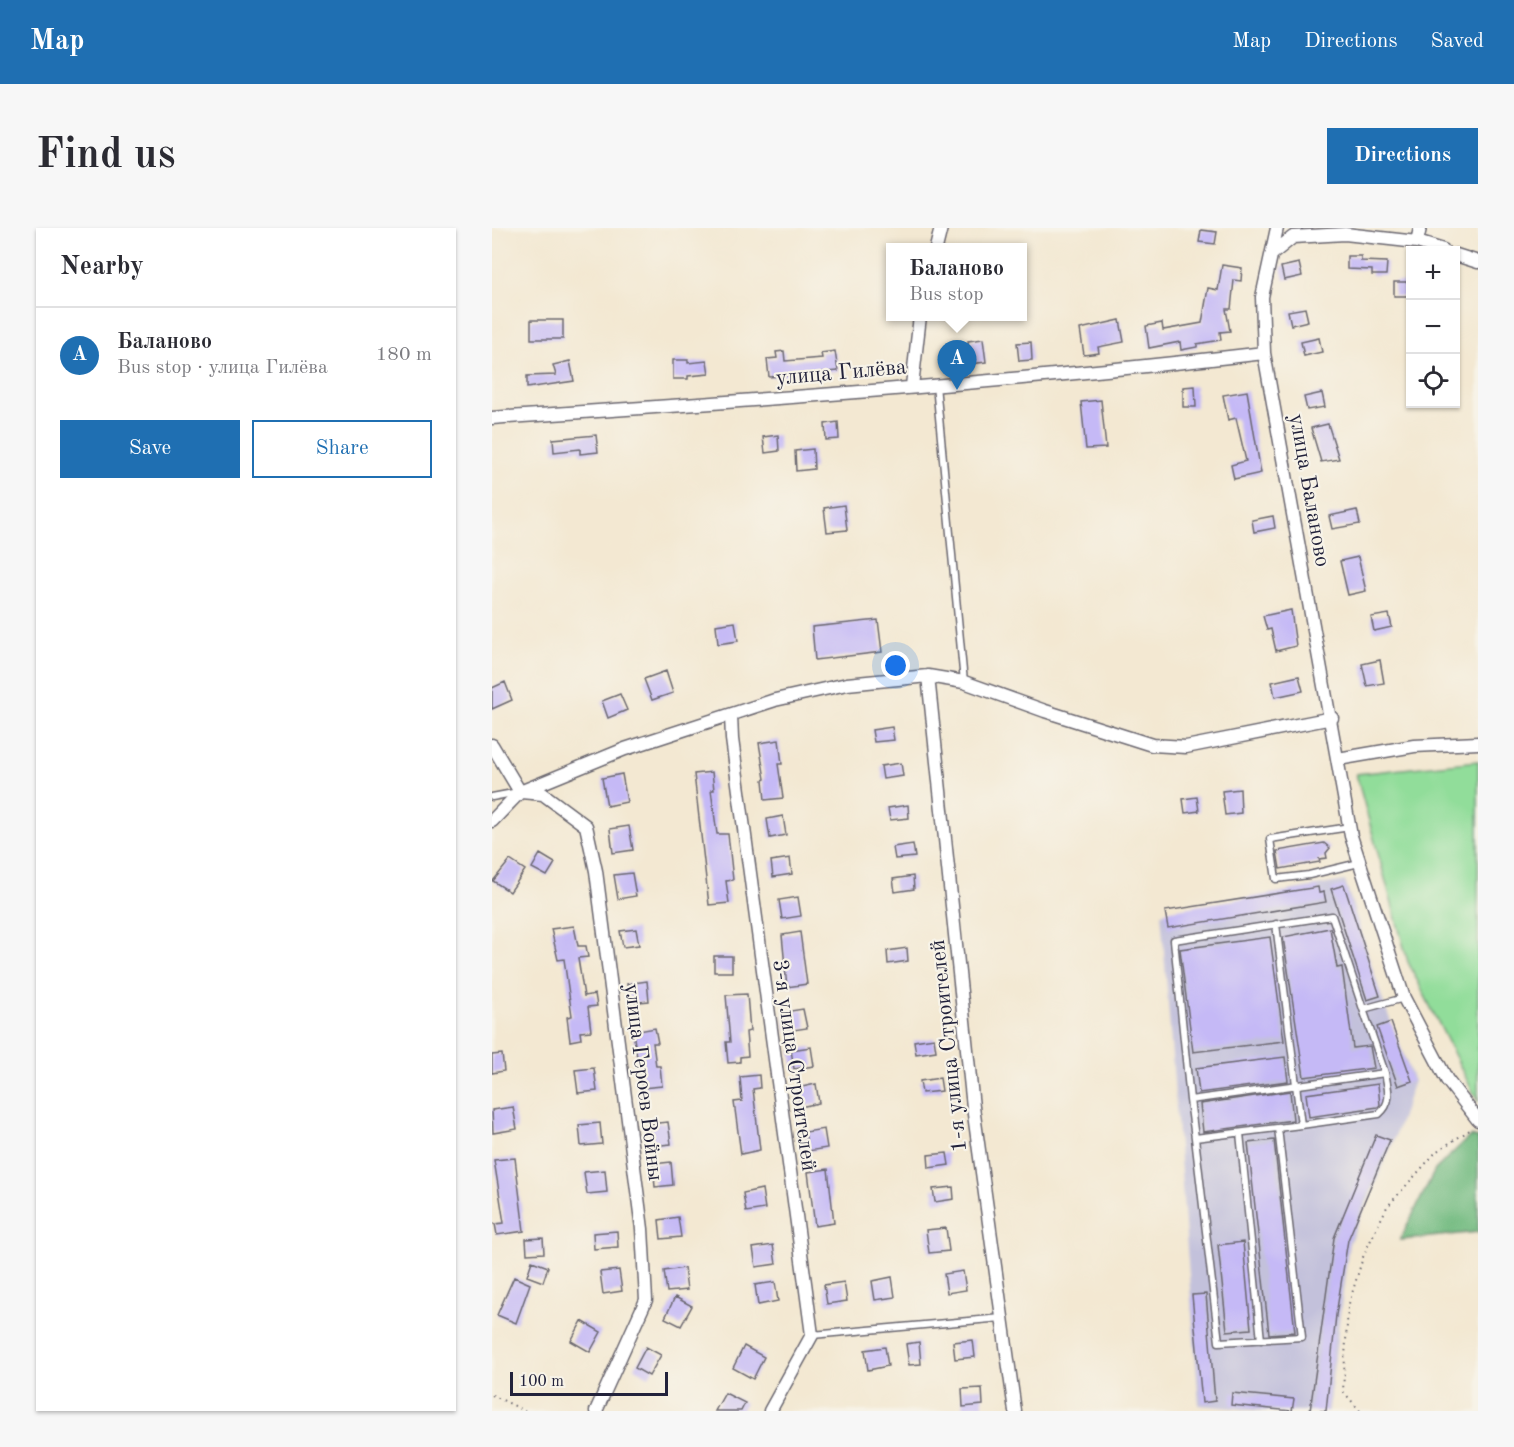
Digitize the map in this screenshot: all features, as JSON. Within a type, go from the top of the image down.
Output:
[{"type":"street","points":[[937,243],[941,228]]},
{"type":"street","name":"улица Баланово","points":[[1277,228],[1262,297],[1264,353],[1350,827],[1359,863],[1404,998],[1447,1080],[1478,1120]]},
{"type":"street","points":[[1417,242],[1420,228]]},
{"type":"street","points":[[1272,254],[1293,237],[1345,234],[1417,242],[1430,246]]},
{"type":"street","points":[[1460,257],[1478,262]]},
{"type":"street","points":[[912,386],[919,321]]},
{"type":"street","name":"улица Гилёва","points":[[492,418],[716,403],[1104,372],[1264,353]]},
{"type":"street","points":[[492,821],[520,792],[625,749],[775,700],[847,684],[928,676],[964,682],[1152,745],[1186,747],[1332,718]]},
{"type":"street","name":"1-я улица Строителей","points":[[928,676],[973,1107],[1014,1411]]},
{"type":"street","name":"3-я улица Строителей","points":[[731,715],[732,740],[763,982],[812,1335]]},
{"type":"street","points":[[1338,759],[1414,746],[1478,742]]},
{"type":"street","points":[[492,745],[520,792]]},
{"type":"street","name":"улица Героев Войны","points":[[520,792],[543,794],[586,826],[596,871],[642,1229],[646,1300],[596,1411]]},
{"type":"street","points":[[770,1411],[812,1335]]},
{"type":"lane","points":[[936,385],[964,682]]},
{"type":"lane","points":[[492,797],[520,792]]},
{"type":"lane","points":[[1350,827],[1270,839],[1276,879],[1309,875],[1359,863]]},
{"type":"lane","points":[[1195,1138],[1379,1114],[1385,1109],[1389,1094],[1385,1073],[1332,916],[1174,940],[1190,1101],[1219,1342],[1302,1337],[1278,1128]]},
{"type":"lane","points":[[1276,924],[1301,1125]]},
{"type":"lane","points":[[1363,1009],[1404,998]]},
{"type":"lane","points":[[1190,1101],[1385,1073]]},
{"type":"lane","points":[[1240,1133],[1261,1340]]},
{"type":"lane","points":[[812,1335],[1002,1318]]},
{"type":"path","points":[[1360,1411],[1343,1391],[1348,1307],[1364,1254],[1387,1207],[1437,1150],[1478,1125]]},
{"type":"path","points":[[492,1395],[525,1411]]},
{"type":"shaded area","points":[[1345,881],[1384,1004],[1414,1081],[1392,1145],[1349,1244],[1328,1411],[1263,1411],[1199,1405],[1161,913]]},
{"type":"green space","points":[[1478,761],[1478,1102],[1408,962],[1356,774]]},
{"type":"green space","points":[[1470,1136],[1478,1138],[1478,1232],[1400,1240],[1435,1170]]},
{"type":"building","points":[[1201,230],[1217,232],[1215,244],[1199,242]]},
{"type":"building","points":[[1347,256],[1361,256],[1361,261],[1387,262],[1386,275],[1372,275],[1372,270],[1347,269]]},
{"type":"building","points":[[1299,263],[1302,276],[1284,280],[1281,267]]},
{"type":"building","points":[[1222,265],[1242,268],[1241,281],[1234,280],[1231,309],[1226,309],[1230,331],[1220,332],[1221,340],[1197,344],[1197,347],[1181,350],[1180,342],[1149,348],[1146,326],[1162,323],[1163,330],[1202,323],[1208,288],[1218,290]]},
{"type":"building","points":[[1394,282],[1406,282],[1406,296],[1394,296]]},
{"type":"building","points":[[1305,308],[1308,321],[1291,325],[1288,311]]},
{"type":"building","points":[[531,320],[563,320],[563,339],[531,339]]},
{"type":"building","points":[[1120,320],[1124,342],[1098,347],[1099,353],[1084,355],[1080,329]]},
{"type":"building","points":[[1319,338],[1322,352],[1304,356],[1301,342]]},
{"type":"building","points":[[983,339],[986,362],[970,364],[968,341]]},
{"type":"building","points":[[1031,342],[1032,360],[1019,361],[1017,343]]},
{"type":"building","points":[[784,351],[785,361],[822,358],[821,353],[835,351],[838,371],[769,377],[767,359],[777,358],[776,352]]},
{"type":"building","points":[[673,360],[688,360],[688,363],[707,361],[709,374],[688,376],[688,379],[673,379]]},
{"type":"building","points":[[570,361],[574,381],[527,388],[527,376],[556,375],[553,365]]},
{"type":"building","points":[[1195,386],[1196,407],[1183,407],[1183,387]]},
{"type":"building","points":[[1247,391],[1261,473],[1234,479],[1231,465],[1246,461],[1236,418],[1228,420],[1223,395]]},
{"type":"building","points":[[1322,393],[1325,407],[1307,410],[1304,397]]},
{"type":"building","points":[[1101,400],[1106,448],[1086,449],[1081,402]]},
{"type":"building","points":[[838,422],[839,439],[826,440],[825,424]]},
{"type":"building","points":[[1328,424],[1339,459],[1321,462],[1311,428]]},
{"type":"building","points":[[596,435],[598,452],[580,454],[580,449],[554,452],[553,439]]},
{"type":"building","points":[[778,435],[779,451],[765,453],[763,437]]},
{"type":"building","points":[[813,449],[814,469],[796,471],[795,451]]},
{"type":"building","points":[[844,505],[847,530],[827,532],[824,508]]},
{"type":"building","points":[[1357,510],[1360,524],[1332,529],[1329,516]]},
{"type":"building","points":[[1273,516],[1275,528],[1254,532],[1252,520]]},
{"type":"building","points":[[1358,557],[1366,591],[1348,595],[1340,561]]},
{"type":"building","points":[[1291,610],[1296,646],[1276,651],[1271,629],[1267,630],[1263,616]]},
{"type":"building","points":[[1389,614],[1392,627],[1374,631],[1371,617]]},
{"type":"building","points":[[878,620],[882,652],[815,660],[812,627]]},
{"type":"building","points":[[735,622],[738,641],[718,644],[716,625]]},
{"type":"building","points":[[1380,660],[1384,683],[1367,686],[1362,664]]},
{"type":"building","points":[[666,671],[673,693],[652,700],[644,679]]},
{"type":"building","points":[[1299,676],[1303,691],[1275,697],[1272,682]]},
{"type":"building","points":[[505,682],[512,700],[492,709],[492,688]]},
{"type":"building","points":[[620,694],[627,710],[608,718],[602,701]]},
{"type":"building","points":[[892,727],[894,740],[874,742],[872,730]]},
{"type":"building","points":[[779,740],[782,764],[778,764],[783,798],[765,800],[763,780],[765,779],[759,743]]},
{"type":"building","points":[[901,763],[903,776],[883,779],[881,766]]},
{"type":"building","points":[[712,772],[714,790],[711,790],[717,834],[728,834],[733,880],[726,881],[729,903],[709,905],[694,774]]},
{"type":"building","points":[[622,774],[627,802],[607,806],[602,778]]},
{"type":"building","points":[[1240,789],[1241,813],[1225,815],[1222,791]]},
{"type":"building","points":[[1197,797],[1199,811],[1185,813],[1183,799]]},
{"type":"building","points":[[908,805],[909,818],[890,820],[888,808]]},
{"type":"building","points":[[783,816],[786,835],[770,838],[767,819]]},
{"type":"building","points":[[629,826],[633,850],[613,853],[610,829]]},
{"type":"building","points":[[1324,843],[1330,848],[1326,853],[1327,858],[1319,859],[1320,862],[1280,869],[1277,851]]},
{"type":"building","points":[[913,844],[915,857],[895,859],[893,847]]},
{"type":"building","points":[[540,854],[555,863],[547,876],[532,868]]},
{"type":"building","points":[[790,858],[792,874],[773,877],[771,861]]},
{"type":"building","points":[[510,860],[525,870],[510,892],[493,881]]},
{"type":"building","points":[[632,873],[636,896],[618,899],[614,875]]},
{"type":"building","points":[[913,876],[914,889],[895,892],[893,879]]},
{"type":"building","points":[[1344,885],[1380,996],[1367,1000],[1331,889]]},
{"type":"building","points":[[1318,887],[1319,893],[1324,892],[1326,902],[1168,928],[1165,911]]},
{"type":"building","points":[[798,897],[801,916],[782,919],[779,900]]},
{"type":"building","points":[[574,926],[578,946],[586,946],[588,957],[578,958],[584,996],[595,994],[597,1006],[588,1007],[591,1031],[580,1032],[581,1039],[570,1041],[567,1017],[572,1016],[564,959],[558,960],[551,929]]},
{"type":"building","points":[[1330,928],[1337,968],[1342,967],[1353,1048],[1370,1046],[1374,1068],[1304,1077],[1283,937]]},
{"type":"building","points":[[636,929],[639,945],[623,947],[620,931]]},
{"type":"building","points":[[800,932],[807,984],[787,987],[782,935]]},
{"type":"building","points":[[1270,937],[1284,1041],[1193,1052],[1180,949]]},
{"type":"building","points":[[907,948],[908,961],[888,964],[887,951]]},
{"type":"building","points":[[714,956],[732,956],[732,972],[714,972]]},
{"type":"building","points":[[647,981],[649,1001],[629,1003],[627,984]]},
{"type":"building","points":[[747,994],[750,1031],[746,1032],[748,1056],[740,1057],[740,1062],[728,1063],[726,1042],[730,1042],[726,995]]},
{"type":"building","points":[[803,1009],[807,1028],[787,1031],[784,1012]]},
{"type":"building","points":[[1391,1022],[1412,1081],[1398,1086],[1377,1027]]},
{"type":"building","points":[[655,1028],[658,1043],[653,1043],[656,1066],[660,1066],[662,1086],[642,1088],[633,1032]]},
{"type":"building","points":[[934,1038],[936,1051],[916,1054],[914,1041]]},
{"type":"building","points":[[811,1047],[814,1066],[794,1069],[791,1050]]},
{"type":"building","points":[[502,1054],[504,1071],[492,1073],[492,1055]]},
{"type":"building","points":[[1285,1057],[1288,1081],[1199,1093],[1196,1068]]},
{"type":"building","points":[[594,1068],[597,1091],[578,1093],[575,1070]]},
{"type":"building","points":[[759,1075],[760,1088],[753,1089],[760,1150],[741,1154],[734,1102],[742,1101],[740,1077]]},
{"type":"building","points":[[940,1078],[942,1091],[922,1093],[920,1081]]},
{"type":"building","points":[[816,1084],[819,1103],[800,1107],[797,1088]]},
{"type":"building","points":[[1378,1084],[1380,1105],[1378,1107],[1309,1117],[1306,1094]]},
{"type":"building","points":[[1290,1091],[1293,1120],[1203,1132],[1200,1104]]},
{"type":"building","points":[[513,1107],[517,1129],[493,1133],[492,1110]]},
{"type":"building","points":[[668,1122],[671,1144],[651,1146],[648,1124]]},
{"type":"building","points":[[600,1123],[602,1144],[581,1146],[579,1125]]},
{"type":"building","points":[[824,1129],[827,1148],[808,1151],[805,1132]]},
{"type":"building","points":[[1376,1135],[1390,1140],[1348,1240],[1336,1315],[1326,1411],[1310,1411],[1334,1238]]},
{"type":"building","points":[[1274,1140],[1295,1332],[1269,1334],[1248,1143]]},
{"type":"building","points":[[947,1153],[949,1165],[929,1168],[928,1155]]},
{"type":"building","points":[[515,1158],[524,1231],[497,1235],[495,1224],[504,1223],[494,1160]]},
{"type":"building","points":[[671,1162],[673,1185],[655,1187],[653,1164]]},
{"type":"building","points":[[828,1169],[834,1223],[815,1226],[808,1172]]},
{"type":"building","points":[[605,1170],[607,1192],[587,1194],[584,1172]]},
{"type":"building","points":[[953,1187],[954,1199],[935,1202],[933,1189]]},
{"type":"building","points":[[762,1189],[765,1209],[746,1212],[743,1193]]},
{"type":"building","points":[[678,1217],[681,1237],[661,1239],[659,1220]]},
{"type":"building","points":[[946,1228],[949,1251],[929,1253],[926,1230]]},
{"type":"building","points":[[617,1231],[618,1247],[594,1249],[593,1233]]},
{"type":"building","points":[[543,1238],[544,1253],[527,1254],[526,1239]]},
{"type":"building","points":[[1243,1242],[1251,1329],[1227,1331],[1218,1245]]},
{"type":"building","points":[[773,1245],[776,1264],[756,1267],[753,1248]]},
{"type":"building","points":[[532,1261],[548,1267],[543,1282],[527,1276]]},
{"type":"building","points":[[684,1268],[687,1290],[667,1292],[664,1271]]},
{"type":"building","points":[[619,1270],[622,1291],[603,1294],[600,1272]]},
{"type":"building","points":[[963,1271],[966,1290],[947,1293],[944,1274]]},
{"type":"building","points":[[514,1277],[530,1284],[516,1323],[497,1315]]},
{"type":"building","points":[[892,1277],[895,1297],[875,1300],[872,1281]]},
{"type":"building","points":[[775,1282],[778,1301],[758,1305],[755,1285]]},
{"type":"building","points":[[844,1282],[847,1301],[827,1304],[824,1285]]},
{"type":"building","points":[[1206,1294],[1215,1401],[1202,1403],[1192,1295]]},
{"type":"building","points":[[675,1297],[692,1306],[681,1326],[665,1318]]},
{"type":"building","points":[[582,1321],[601,1332],[590,1352],[571,1341]]},
{"type":"building","points":[[973,1340],[975,1357],[955,1359],[953,1342]]},
{"type":"building","points":[[919,1342],[921,1364],[909,1365],[906,1344]]},
{"type":"building","points":[[744,1346],[764,1357],[753,1379],[733,1368]]},
{"type":"building","points":[[646,1347],[661,1355],[649,1376],[635,1368]]},
{"type":"building","points":[[885,1347],[888,1366],[868,1370],[865,1350]]},
{"type":"building","points":[[982,1388],[983,1405],[963,1407],[962,1389]]},
{"type":"building","points":[[725,1393],[745,1403],[741,1411],[715,1411]]},
{"type":"building","points":[[1232,1393],[1294,1399],[1292,1411],[1231,1405]]},
{"type":"place","name":"Баланово","points":[[957,390]]}]
